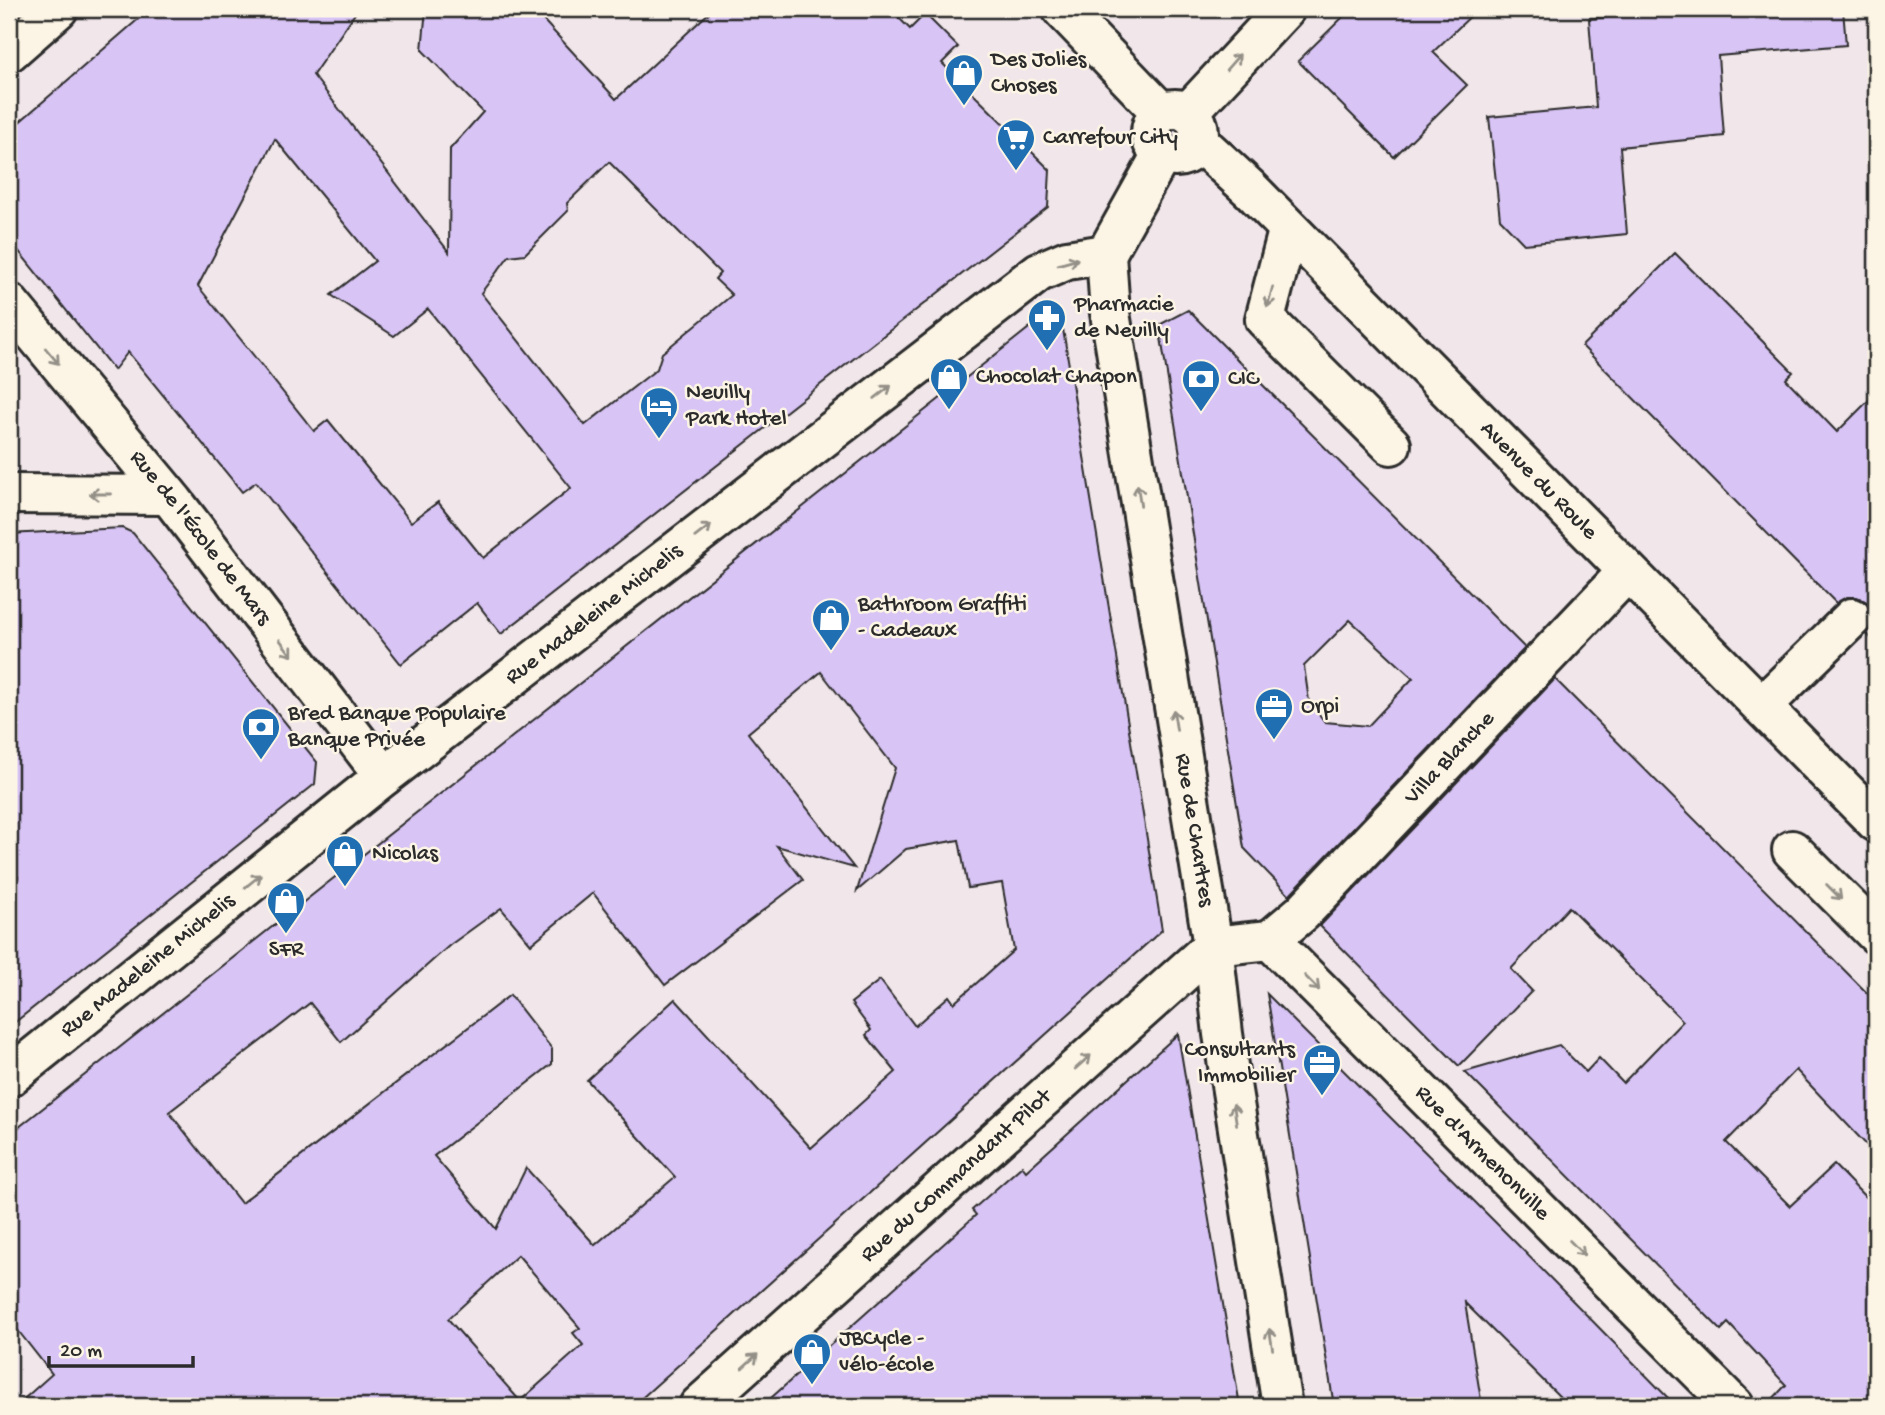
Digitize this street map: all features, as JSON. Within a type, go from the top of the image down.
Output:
[{"type":"street","points":[[9,52],[58,9]]},
{"type":"street","name":"Avenue du Roule","points":[[1062,9],[1183,122],[1876,822]]},
{"type":"street","points":[[1106,254],[1162,154],[1170,157],[1188,154],[1183,122],[1285,9]]},
{"type":"street","points":[[1288,230],[1265,319],[1391,445]]},
{"type":"street","name":"Rue Madeleine Michelis","points":[[9,1077],[384,776],[1040,272],[1067,260],[1106,254]]},
{"type":"street","name":"Rue de Chartres","points":[[1106,254],[1113,331],[1213,946],[1223,1034],[1282,1406]]},
{"type":"street","name":"Rue de l'École de Mars","points":[[9,303],[168,495],[384,776]]},
{"type":"street","points":[[9,494],[168,495]]},
{"type":"street","name":"Villa Blanche","points":[[1270,940],[1302,913],[1627,572]]},
{"type":"street","points":[[1762,706],[1852,618]]},
{"type":"street","points":[[1792,850],[1876,934]]},
{"type":"street","points":[[1213,946],[1270,940]]},
{"type":"street","name":"Rue d'Armenonville","points":[[1270,940],[1734,1406]]},
{"type":"street","name":"Rue du Commandant Pilot","points":[[699,1406],[1213,946]]},
{"type":"building","points":[[150,9],[358,9],[313,75],[449,252],[450,149],[483,112],[422,50],[426,9],[533,9],[616,99],[713,9],[890,9],[910,29],[925,14],[958,47],[942,63],[1050,170],[1048,207],[501,634],[477,603],[401,664],[256,482],[242,492],[128,352],[114,370],[9,239],[9,131]],"holes":[[[275,139],[375,261],[331,295],[394,336],[428,309],[571,488],[483,558],[438,502],[411,522],[328,420],[314,431],[198,286]],[[609,162],[720,273],[715,279],[732,295],[662,353],[657,369],[585,425],[481,293],[509,256],[525,254],[568,211],[567,203]]]},
{"type":"building","points":[[1351,9],[1478,9],[1433,52],[1467,85],[1394,157],[1298,61]]},
{"type":"building","points":[[1691,9],[1843,9],[1846,45],[1718,56],[1724,136],[1620,147],[1627,234],[1524,244],[1500,219],[1489,117],[1596,107],[1589,19]]},
{"type":"building","points":[[1675,253],[1793,372],[1786,379],[1837,432],[1876,393],[1876,643],[1867,634],[1873,625],[1873,613],[1867,602],[1857,597],[1847,597],[1836,603],[1582,346]]},
{"type":"building","points":[[1188,310],[1525,648],[1289,895],[1244,848],[1159,325]],"holes":[[[1350,620],[1413,678],[1368,726],[1325,722],[1309,701],[1304,666]]]},
{"type":"building","points":[[1043,317],[1063,329],[1162,930],[633,1406],[16,1406],[52,1374],[9,1319],[9,1135]],"holes":[[[821,672],[895,768],[857,891],[906,849],[959,840],[968,888],[1002,883],[1014,950],[954,1003],[949,996],[915,1026],[880,980],[851,1003],[871,1030],[866,1035],[896,1072],[811,1148],[675,999],[587,1080],[675,1177],[595,1245],[526,1168],[496,1229],[434,1156],[552,1064],[552,1049],[510,995],[241,1203],[169,1112],[310,1003],[341,1042],[450,945],[501,908],[531,944],[593,893],[665,985],[803,880],[777,846],[854,868],[748,733]],[[518,1255],[580,1328],[573,1333],[583,1345],[520,1401],[448,1319]]]},
{"type":"building","points":[[122,528],[133,533],[317,762],[315,784],[9,1027],[9,895],[18,877],[9,866],[9,534]]},
{"type":"building","points":[[1555,679],[1876,1002],[1876,1155],[1796,1070],[1726,1142],[1790,1206],[1834,1165],[1876,1208],[1876,1406],[1766,1406],[1786,1385],[1728,1323],[1721,1330],[1465,1072],[1559,1045],[1586,1072],[1599,1058],[1623,1083],[1683,1021],[1569,907],[1511,969],[1532,991],[1459,1066],[1320,926]]},
{"type":"building","points":[[1267,994],[1676,1406],[1569,1406],[1465,1303],[1482,1406],[1334,1406]]},
{"type":"building","points":[[1178,1034],[1240,1406],[762,1406],[976,1215],[972,1210],[1022,1166],[1026,1171]]},
{"type":"place","name":"Des Jolies Choses","points":[[964,107]]},
{"type":"place","name":"Carrefour City","points":[[1016,172]]},
{"type":"place","name":"Pharmacie de Neuilly","points":[[1047,352]]},
{"type":"place","name":"Chocolat Chapon","points":[[949,411]]},
{"type":"place","name":"CIC","points":[[1201,413]]},
{"type":"place","name":"Neuilly Park Hotel","points":[[659,440]]},
{"type":"place","name":"Bathroom Graffiti - Cadeaux","points":[[831,652]]},
{"type":"place","name":"Orpi","points":[[1274,741]]},
{"type":"place","name":"Bred Banque Populaire Banque Privée","points":[[261,761]]},
{"type":"place","name":"Nicolas","points":[[345,888]]},
{"type":"place","name":"SFR","points":[[286,935]]},
{"type":"place","name":"Consultants Immobilier","points":[[1322,1097]]},
{"type":"place","name":"JBCycle - vélo-école","points":[[812,1386]]}]
